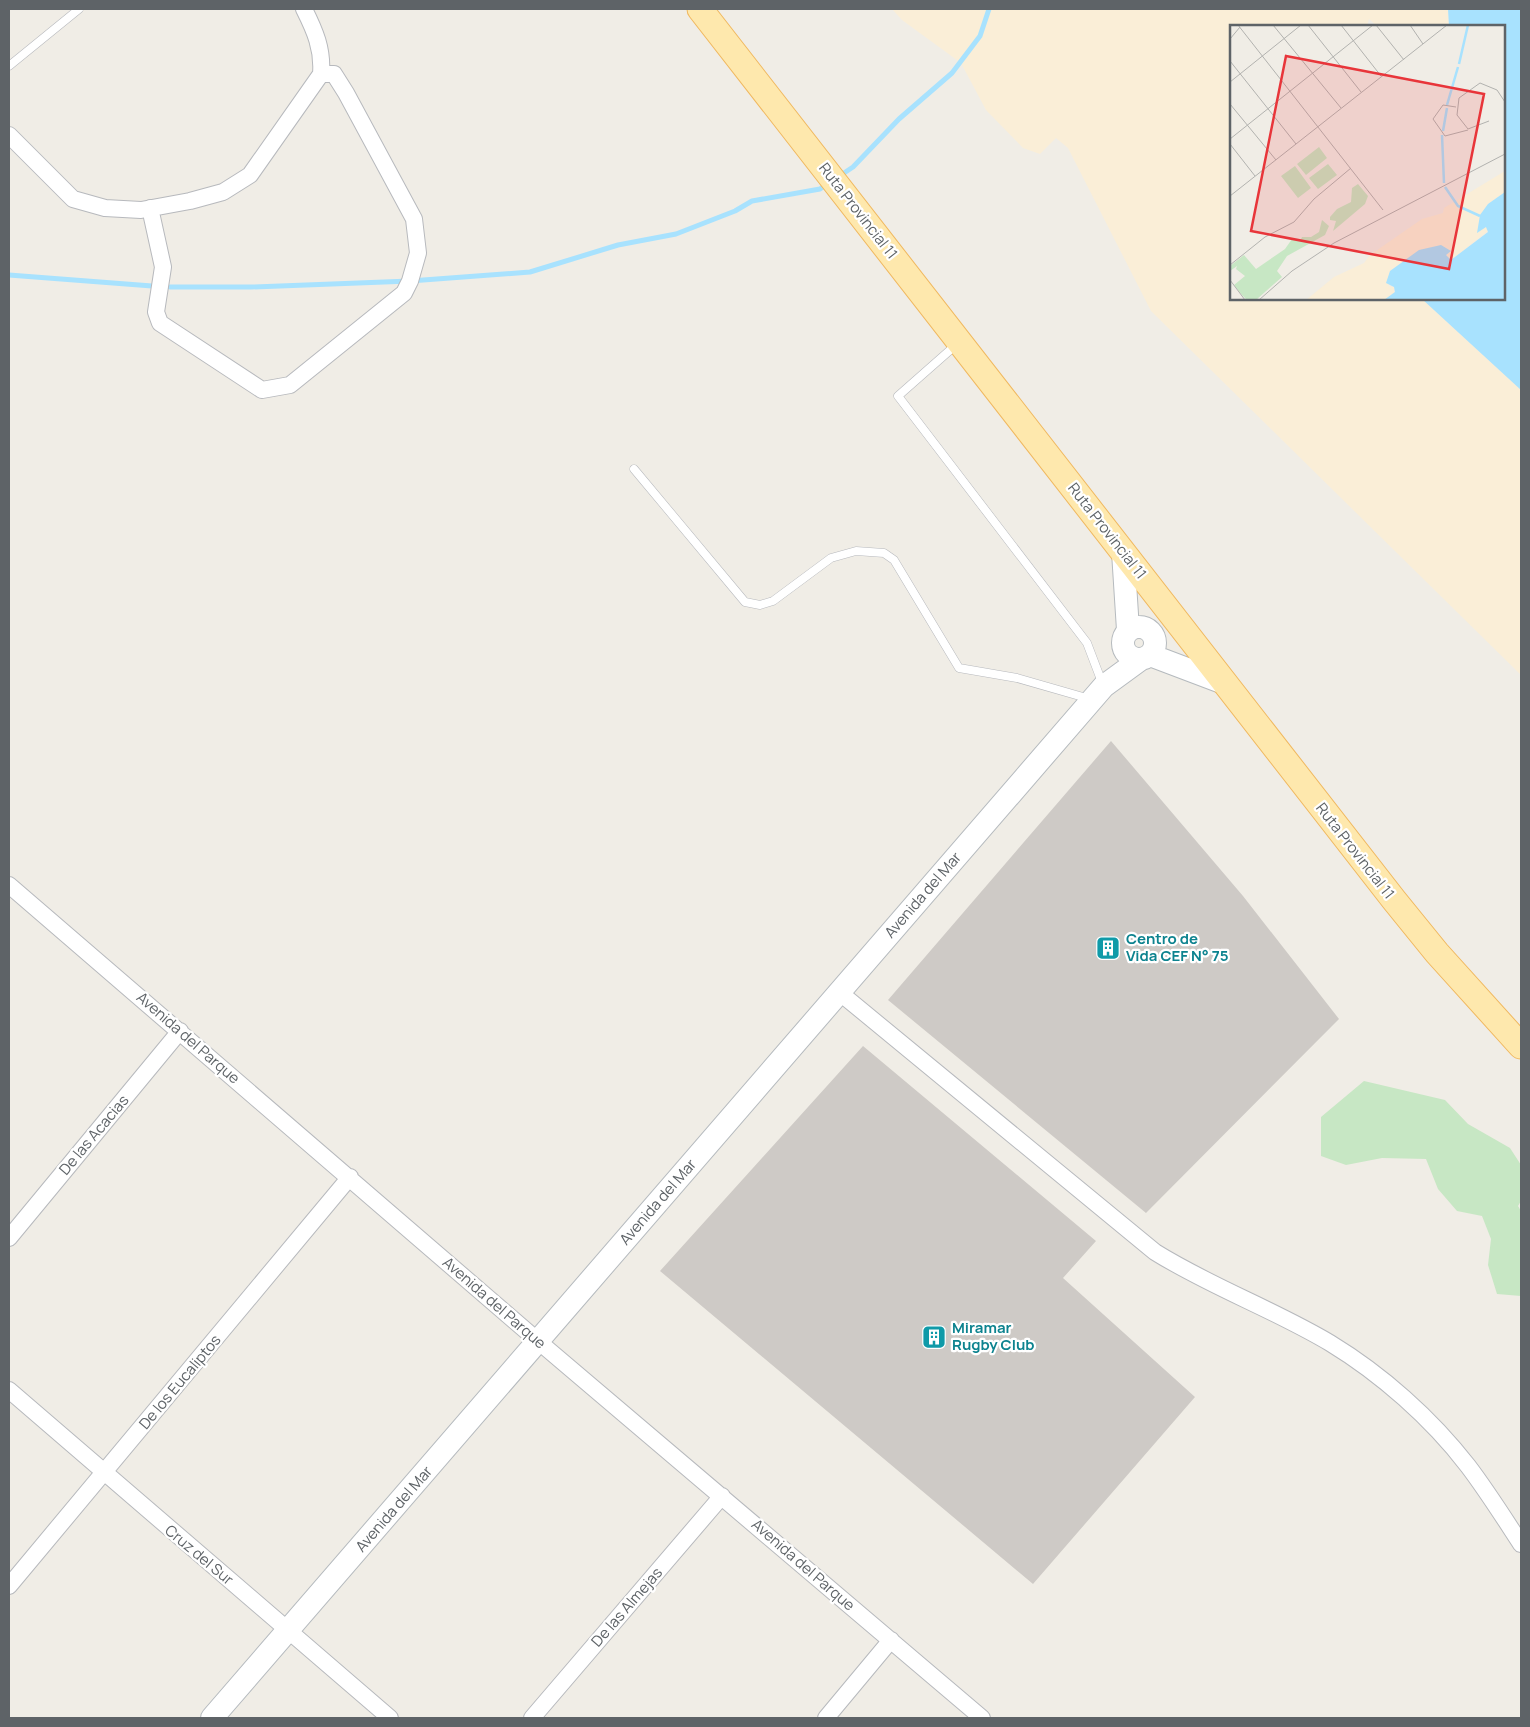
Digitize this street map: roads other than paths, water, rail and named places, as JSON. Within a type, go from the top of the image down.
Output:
[{"type":"main road","name":"Ruta Provincial 11","points":[[700,9],[1431,946],[1521,1046]]},
{"type":"main road","name":"Avenida del Mar","points":[[212,1718],[1098,693],[1140,642],[1123,552]]},
{"type":"main road","points":[[1171,614],[1140,642],[1224,683]]},
{"type":"street","points":[[9,135],[73,199],[105,208],[150,208],[222,192],[250,175],[321,74],[322,61],[319,40],[304,9]]},
{"type":"street","points":[[150,208],[163,267],[156,312],[160,323],[262,390],[290,386],[404,293],[410,281],[418,253],[414,219],[346,93],[334,74],[321,74]]},
{"type":"street","name":"Avenida del Parque","points":[[10,889],[350,1177],[538,1342],[982,1718]]},
{"type":"street","points":[[839,992],[1155,1252],[1191,1274],[1259,1305],[1330,1344],[1383,1382],[1428,1422],[1468,1466],[1521,1544]]},
{"type":"street","name":"De las Acacias","points":[[9,1238],[180,1032]]},
{"type":"street","name":"De los Eucaliptos","points":[[9,1586],[350,1177]]},
{"type":"street","name":"Cruz del Sur","points":[[9,1390],[103,1473],[390,1718]]},
{"type":"street","name":"De las Almejas","points":[[532,1718],[722,1496]]},
{"type":"street","points":[[826,1718],[891,1640]]},
{"type":"lane","points":[[9,66],[79,9]]},
{"type":"lane","points":[[634,469],[746,602],[760,605],[773,601],[830,558],[856,551],[884,553],[894,560],[958,668],[1098,693],[1087,643],[898,396],[960,341]]},
{"type":"water","points":[[1448,9],[1521,9],[1521,390],[1423,300],[1505,300],[1505,25],[1449,25]]},
{"type":"waterway","points":[[838,177],[853,167],[899,119],[952,73],[980,36],[989,9]]},
{"type":"waterway","points":[[170,287],[251,287],[410,281],[530,272],[618,245],[676,234],[735,211],[752,201],[820,189],[827,184]]},
{"type":"waterway","points":[[9,275],[152,286]]},
{"type":"place","name":"Centro de Vida CEF N° 75","points":[[1108,948]]},
{"type":"place","name":"Miramar Rugby Club","points":[[934,1337]]}]
